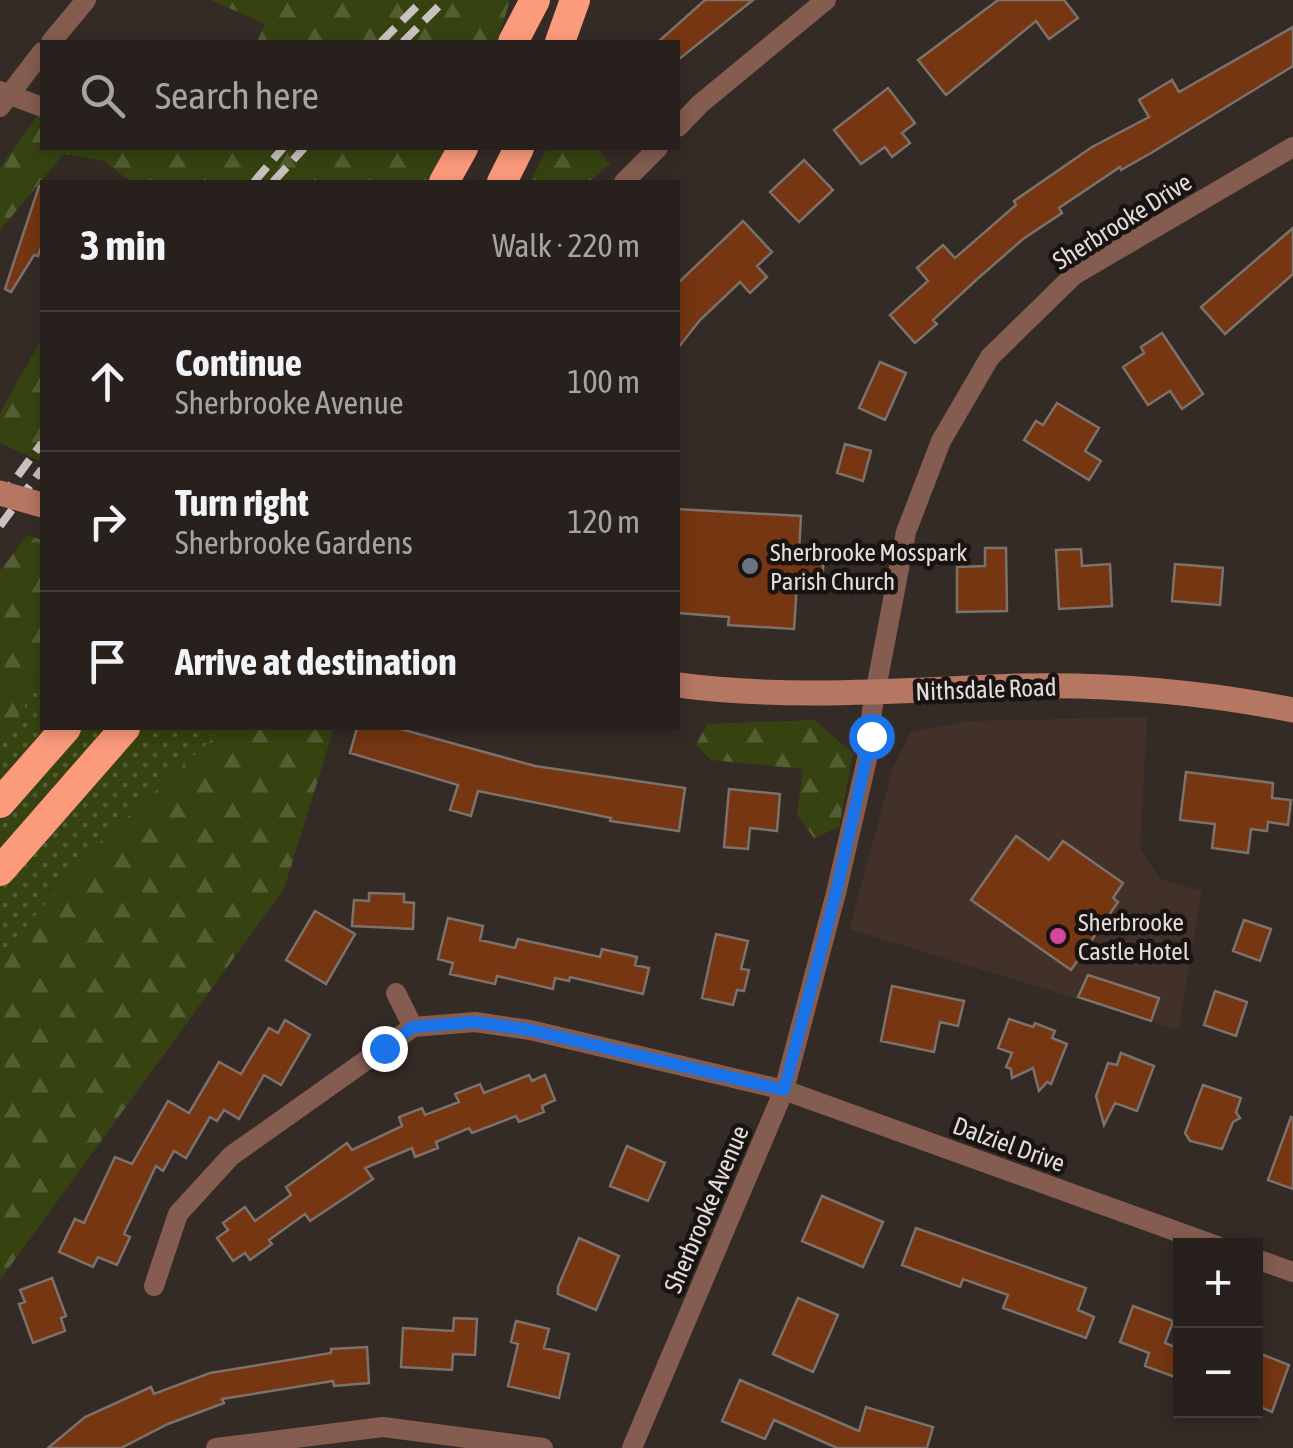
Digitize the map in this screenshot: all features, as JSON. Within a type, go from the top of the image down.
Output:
[{"type":"highway","points":[[514,40],[534,0]]},
{"type":"highway","points":[[561,40],[575,0]]},
{"type":"highway","points":[[445,180],[461,150]]},
{"type":"highway","points":[[503,180],[519,150]]},
{"type":"highway","points":[[0,803],[64,730]]},
{"type":"highway","points":[[0,872],[123,730]]},
{"type":"street","points":[[53,40],[86,0]]},
{"type":"street","points":[[680,125],[826,0]]},
{"type":"street","points":[[40,54],[3,97],[40,106]]},
{"type":"street","name":"Sherbrooke Drive","points":[[876,693],[906,532],[941,440],[990,357],[1074,275],[1293,146]]},
{"type":"street","points":[[626,180],[656,150]]},
{"type":"street","points":[[0,493],[40,504]]},
{"type":"street","name":"Nithsdale Road","points":[[680,686],[723,692],[876,693],[1022,686],[1100,687],[1230,698],[1293,710]]},
{"type":"street","name":"Sherbrooke Avenue","points":[[632,1448],[784,1090],[850,836],[868,758],[876,693]]},
{"type":"street","points":[[154,1286],[178,1214],[231,1156],[413,1027],[396,993]]},
{"type":"street","name":"Dalziel Drive","points":[[413,1027],[475,1022],[530,1030],[784,1090],[1195,1238]]},
{"type":"street","points":[[1263,1261],[1293,1272]]},
{"type":"street","points":[[216,1448],[383,1426],[543,1448]]},
{"type":"shaded area","points":[[1147,717],[1140,849],[1160,879],[1202,891],[1179,1030],[849,929],[893,768],[911,732],[969,721]]},
{"type":"green space","points":[[211,0],[510,0],[498,40],[258,40],[265,24]]},
{"type":"green space","points":[[40,112],[40,150],[451,150],[435,180],[128,180],[104,161],[64,154],[0,230],[0,168]]},
{"type":"green space","points":[[546,150],[599,150],[610,164],[591,180],[531,180]]},
{"type":"green space","points":[[40,342],[40,461],[0,443],[0,413]]},
{"type":"green space","points":[[27,535],[40,539],[40,674],[13,729],[0,745],[0,571]]},
{"type":"green space","points":[[40,674],[40,730],[216,730],[211,740],[100,842],[0,956],[0,745],[13,729]]},
{"type":"green space","points":[[814,720],[853,753],[839,827],[814,838],[797,815],[803,769],[711,760],[696,745],[707,724]]},
{"type":"green space","points":[[216,730],[333,730],[284,889],[0,1280],[0,956],[100,842],[211,740]]},
{"type":"building","points":[[705,0],[753,0],[680,58],[680,40],[660,40]]},
{"type":"building","points":[[998,0],[1064,0],[1078,18],[1049,39],[1036,21],[946,95],[918,60]]},
{"type":"building","points":[[1293,27],[1293,66],[1151,153],[1121,170],[1120,167],[1059,208],[1062,213],[1023,239],[975,281],[933,320],[937,324],[915,343],[890,315],[928,281],[917,268],[943,245],[955,258],[1016,205],[1014,201],[1092,147],[1149,117],[1139,100],[1172,80],[1179,92]]},
{"type":"building","points":[[888,88],[915,123],[902,133],[910,143],[892,157],[885,147],[861,164],[834,130]]},
{"type":"building","points":[[804,160],[833,190],[799,222],[770,192]]},
{"type":"building","points":[[40,186],[38,256],[34,255],[11,292],[5,289]]},
{"type":"building","points":[[743,221],[772,252],[757,266],[767,277],[750,293],[740,282],[680,345],[680,281]]},
{"type":"building","points":[[1293,228],[1293,274],[1225,334],[1201,307]]},
{"type":"building","points":[[1162,333],[1203,394],[1182,409],[1170,391],[1148,405],[1123,367],[1144,353],[1141,347]]},
{"type":"building","points":[[880,362],[906,373],[885,420],[859,408]]},
{"type":"building","points":[[1057,403],[1099,428],[1085,451],[1101,461],[1089,480],[1024,440],[1036,421],[1043,425]]},
{"type":"building","points":[[845,444],[871,451],[863,481],[837,473]]},
{"type":"building","name":"Sherbrooke Mosspark Parish Church","points":[[680,509],[801,516],[799,552],[824,554],[822,585],[797,584],[794,629],[728,625],[729,617],[680,613]]},
{"type":"building","points":[[985,548],[1006,548],[1007,611],[957,612],[957,567],[985,566]]},
{"type":"building","points":[[1081,549],[1082,566],[1110,564],[1112,606],[1059,609],[1056,550]]},
{"type":"building","points":[[1175,564],[1223,568],[1220,605],[1172,601]]},
{"type":"building","points":[[356,730],[404,730],[535,766],[685,788],[679,831],[610,821],[611,818],[478,791],[471,816],[450,810],[458,785],[350,753]]},
{"type":"building","points":[[1186,772],[1273,783],[1272,798],[1291,800],[1288,825],[1268,822],[1267,831],[1251,829],[1248,853],[1212,848],[1215,824],[1180,820]]},
{"type":"building","points":[[729,789],[780,794],[777,831],[750,828],[748,849],[724,847]]},
{"type":"building","name":"Sherbrooke Castle Hotel","points":[[1016,836],[1049,860],[1063,841],[1123,883],[1113,898],[1118,902],[1071,970],[971,900]]},
{"type":"building","points":[[369,893],[404,894],[404,902],[414,903],[413,929],[352,926],[354,900],[369,901]]},
{"type":"building","points":[[315,911],[355,934],[326,984],[286,960]]},
{"type":"building","points":[[448,918],[483,926],[480,940],[515,948],[518,939],[600,957],[602,949],[637,957],[635,965],[649,968],[643,994],[570,977],[569,981],[555,978],[553,989],[497,976],[495,984],[450,974],[453,963],[438,959]]},
{"type":"building","points":[[1244,920],[1271,929],[1260,961],[1233,951]]},
{"type":"building","points":[[716,934],[748,941],[741,969],[749,970],[744,991],[737,990],[733,1005],[702,998]]},
{"type":"building","points":[[1088,975],[1159,998],[1151,1021],[1078,997]]},
{"type":"building","points":[[892,986],[964,1001],[958,1026],[940,1022],[934,1052],[881,1041]]},
{"type":"building","points":[[1215,991],[1247,1002],[1236,1036],[1204,1025]]},
{"type":"building","points":[[1009,1019],[1055,1031],[1052,1038],[1067,1044],[1051,1084],[1047,1082],[1039,1091],[1033,1068],[1012,1078],[1011,1069],[1006,1067],[1012,1053],[998,1048]]},
{"type":"building","points":[[285,1020],[310,1035],[281,1085],[264,1075],[239,1119],[224,1110],[217,1121],[210,1117],[186,1158],[174,1151],[163,1171],[156,1166],[124,1234],[130,1237],[117,1265],[98,1257],[93,1267],[59,1252],[75,1219],[84,1223],[115,1157],[132,1164],[168,1101],[189,1113],[219,1062],[241,1074],[269,1028],[278,1033]]},
{"type":"building","points":[[1121,1053],[1154,1066],[1137,1111],[1115,1103],[1104,1125],[1096,1096],[1108,1063],[1117,1065]]},
{"type":"building","points":[[529,1075],[532,1081],[545,1075],[555,1100],[542,1106],[544,1112],[519,1122],[516,1116],[472,1133],[469,1128],[436,1142],[438,1148],[415,1157],[412,1148],[365,1168],[373,1179],[310,1221],[305,1214],[269,1240],[272,1244],[250,1260],[245,1253],[233,1261],[217,1238],[228,1230],[223,1223],[245,1207],[255,1221],[291,1195],[286,1187],[347,1143],[352,1150],[402,1126],[399,1117],[422,1108],[425,1115],[459,1102],[455,1094],[480,1084],[484,1093]]},
{"type":"building","points":[[1203,1085],[1241,1098],[1236,1112],[1240,1118],[1233,1122],[1222,1149],[1190,1141],[1185,1133]]},
{"type":"building","points":[[1293,1118],[1293,1189],[1268,1180]]},
{"type":"building","points":[[627,1146],[665,1163],[648,1201],[610,1186]]},
{"type":"building","points":[[822,1196],[883,1222],[863,1267],[802,1241]]},
{"type":"building","points":[[916,1228],[1086,1288],[1078,1310],[1094,1317],[1086,1338],[1003,1308],[1008,1295],[963,1279],[960,1287],[902,1265]]},
{"type":"building","points":[[579,1238],[619,1256],[596,1310],[558,1294]]},
{"type":"building","points":[[52,1278],[66,1316],[61,1318],[65,1331],[33,1343],[19,1304],[25,1302],[20,1290]]},
{"type":"building","points":[[798,1298],[838,1315],[813,1372],[773,1354]]},
{"type":"building","points":[[1133,1306],[1173,1321],[1165,1343],[1173,1346],[1173,1376],[1145,1366],[1149,1353],[1120,1342]]},
{"type":"building","points":[[454,1318],[477,1319],[475,1355],[453,1354],[452,1370],[401,1367],[403,1328],[453,1331]]},
{"type":"building","points":[[516,1321],[549,1329],[544,1348],[569,1354],[559,1398],[508,1386],[518,1344],[511,1342]]},
{"type":"building","points":[[367,1347],[369,1383],[334,1386],[333,1381],[222,1399],[224,1403],[168,1424],[121,1448],[48,1448],[85,1417],[151,1387],[154,1394],[210,1373],[331,1353],[331,1349]]},
{"type":"building","points":[[1263,1355],[1289,1365],[1272,1412],[1263,1408]]},
{"type":"building","points":[[740,1380],[859,1431],[866,1407],[933,1427],[927,1448],[837,1448],[774,1420],[765,1439],[722,1421]]},
{"type":"railway","points":[[383,40],[423,0]]},
{"type":"railway","points":[[405,40],[445,0]]},
{"type":"railway","points":[[256,180],[281,150]]},
{"type":"railway","points":[[275,180],[302,150]]},
{"type":"railway","points":[[0,500],[40,446]]},
{"type":"railway","points":[[0,526],[40,472]]},
{"type":"place","name":"Sherbrooke Mosspark Parish Church","points":[[750,566]]},
{"type":"place","name":"Sherbrooke Castle Hotel","points":[[1058,936]]},
{"type":"route","points":[[384,1048],[413,1027],[475,1022],[530,1030],[784,1090],[836,893],[871,736]]}]
